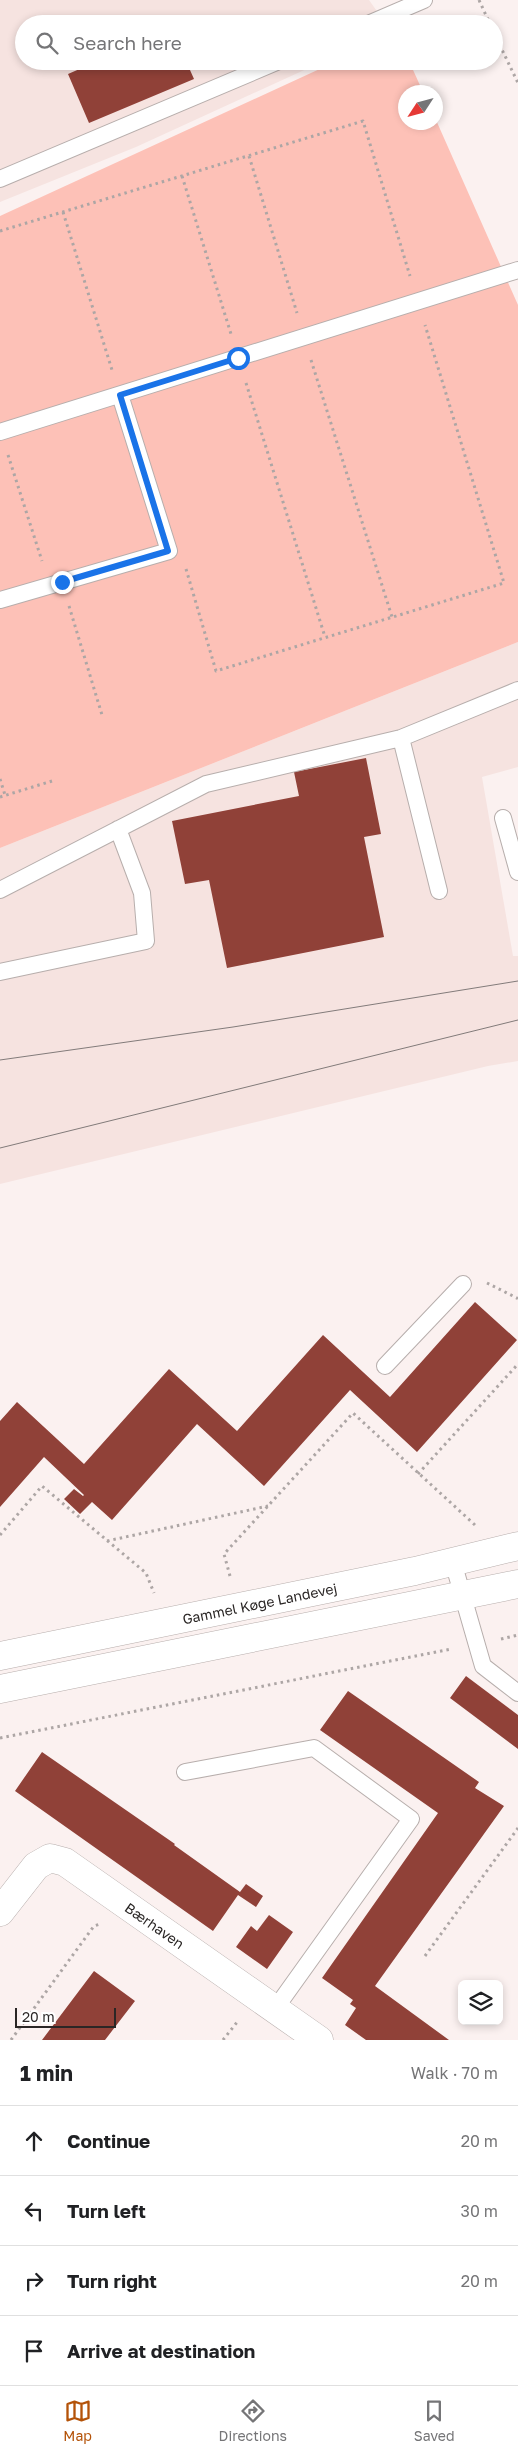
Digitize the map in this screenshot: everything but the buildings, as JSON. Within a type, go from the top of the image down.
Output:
[{"type":"main road","name":"Gammel Køge Landevej","points":[[0,1656],[453,1562],[510,1548]]},
{"type":"main road","points":[[0,1689],[518,1584]]},
{"type":"main road","name":"Bærhaven","points":[[0,1912],[36,1866],[50,1858],[65,1862],[319,2040]]},
{"type":"lane","points":[[389,15],[424,0]]},
{"type":"lane","points":[[0,178],[258,70]]},
{"type":"lane","points":[[0,432],[518,270]]},
{"type":"lane","points":[[0,600],[168,551],[120,395]]},
{"type":"lane","points":[[0,890],[206,784],[401,738],[518,690]]},
{"type":"lane","points":[[401,738],[439,891]]},
{"type":"lane","points":[[503,818],[518,872]]},
{"type":"lane","points":[[0,972],[146,941],[142,893],[118,829]]},
{"type":"lane","points":[[385,1366],[463,1284]]},
{"type":"lane","points":[[453,1562],[483,1666],[518,1694]]},
{"type":"lane","points":[[185,1772],[314,1748],[411,1819],[275,2009]]},
{"type":"path","points":[[479,0],[486,15]]},
{"type":"path","points":[[503,52],[518,83]]},
{"type":"path","points":[[0,231],[363,121],[504,583],[216,670],[179,548],[168,551]]},
{"type":"path","points":[[249,156],[392,617]]},
{"type":"path","points":[[182,176],[326,638]]},
{"type":"path","points":[[63,212],[120,395]]},
{"type":"path","points":[[0,432],[102,715]]},
{"type":"path","points":[[0,779],[5,795]]},
{"type":"path","points":[[0,797],[52,781]]},
{"type":"path","points":[[481,1280],[517,1298],[518,1302]]},
{"type":"path","points":[[418,1474],[518,1364]]},
{"type":"path","points":[[237,1606],[224,1554],[353,1413],[418,1474],[510,1548]]},
{"type":"path","points":[[0,1535],[42,1486],[146,1573],[166,1621]]},
{"type":"path","points":[[107,1541],[268,1506]]},
{"type":"path","points":[[0,1738],[518,1636]]},
{"type":"path","points":[[425,1956],[518,1828]]},
{"type":"path","points":[[11,2040],[94,1926],[138,1913]]},
{"type":"shaded area","points":[[0,0],[369,0],[380,15],[15,15],[15,70],[304,70],[136,147],[0,202]]},
{"type":"shaded area","points":[[317,70],[413,70],[420,85],[398,85],[398,130],[440,130],[518,305],[518,642],[0,848],[0,216]]},
{"type":"shaded area","points":[[518,642],[518,767],[482,777],[513,956],[518,956],[518,1061],[488,1066],[0,1184],[0,848]]},
{"type":"tram line","points":[[0,1060],[233,1027],[518,981]]},
{"type":"tram line","points":[[0,1148],[518,1020]]},
{"type":"route","points":[[62,582],[168,551],[120,395],[238,358]]}]
